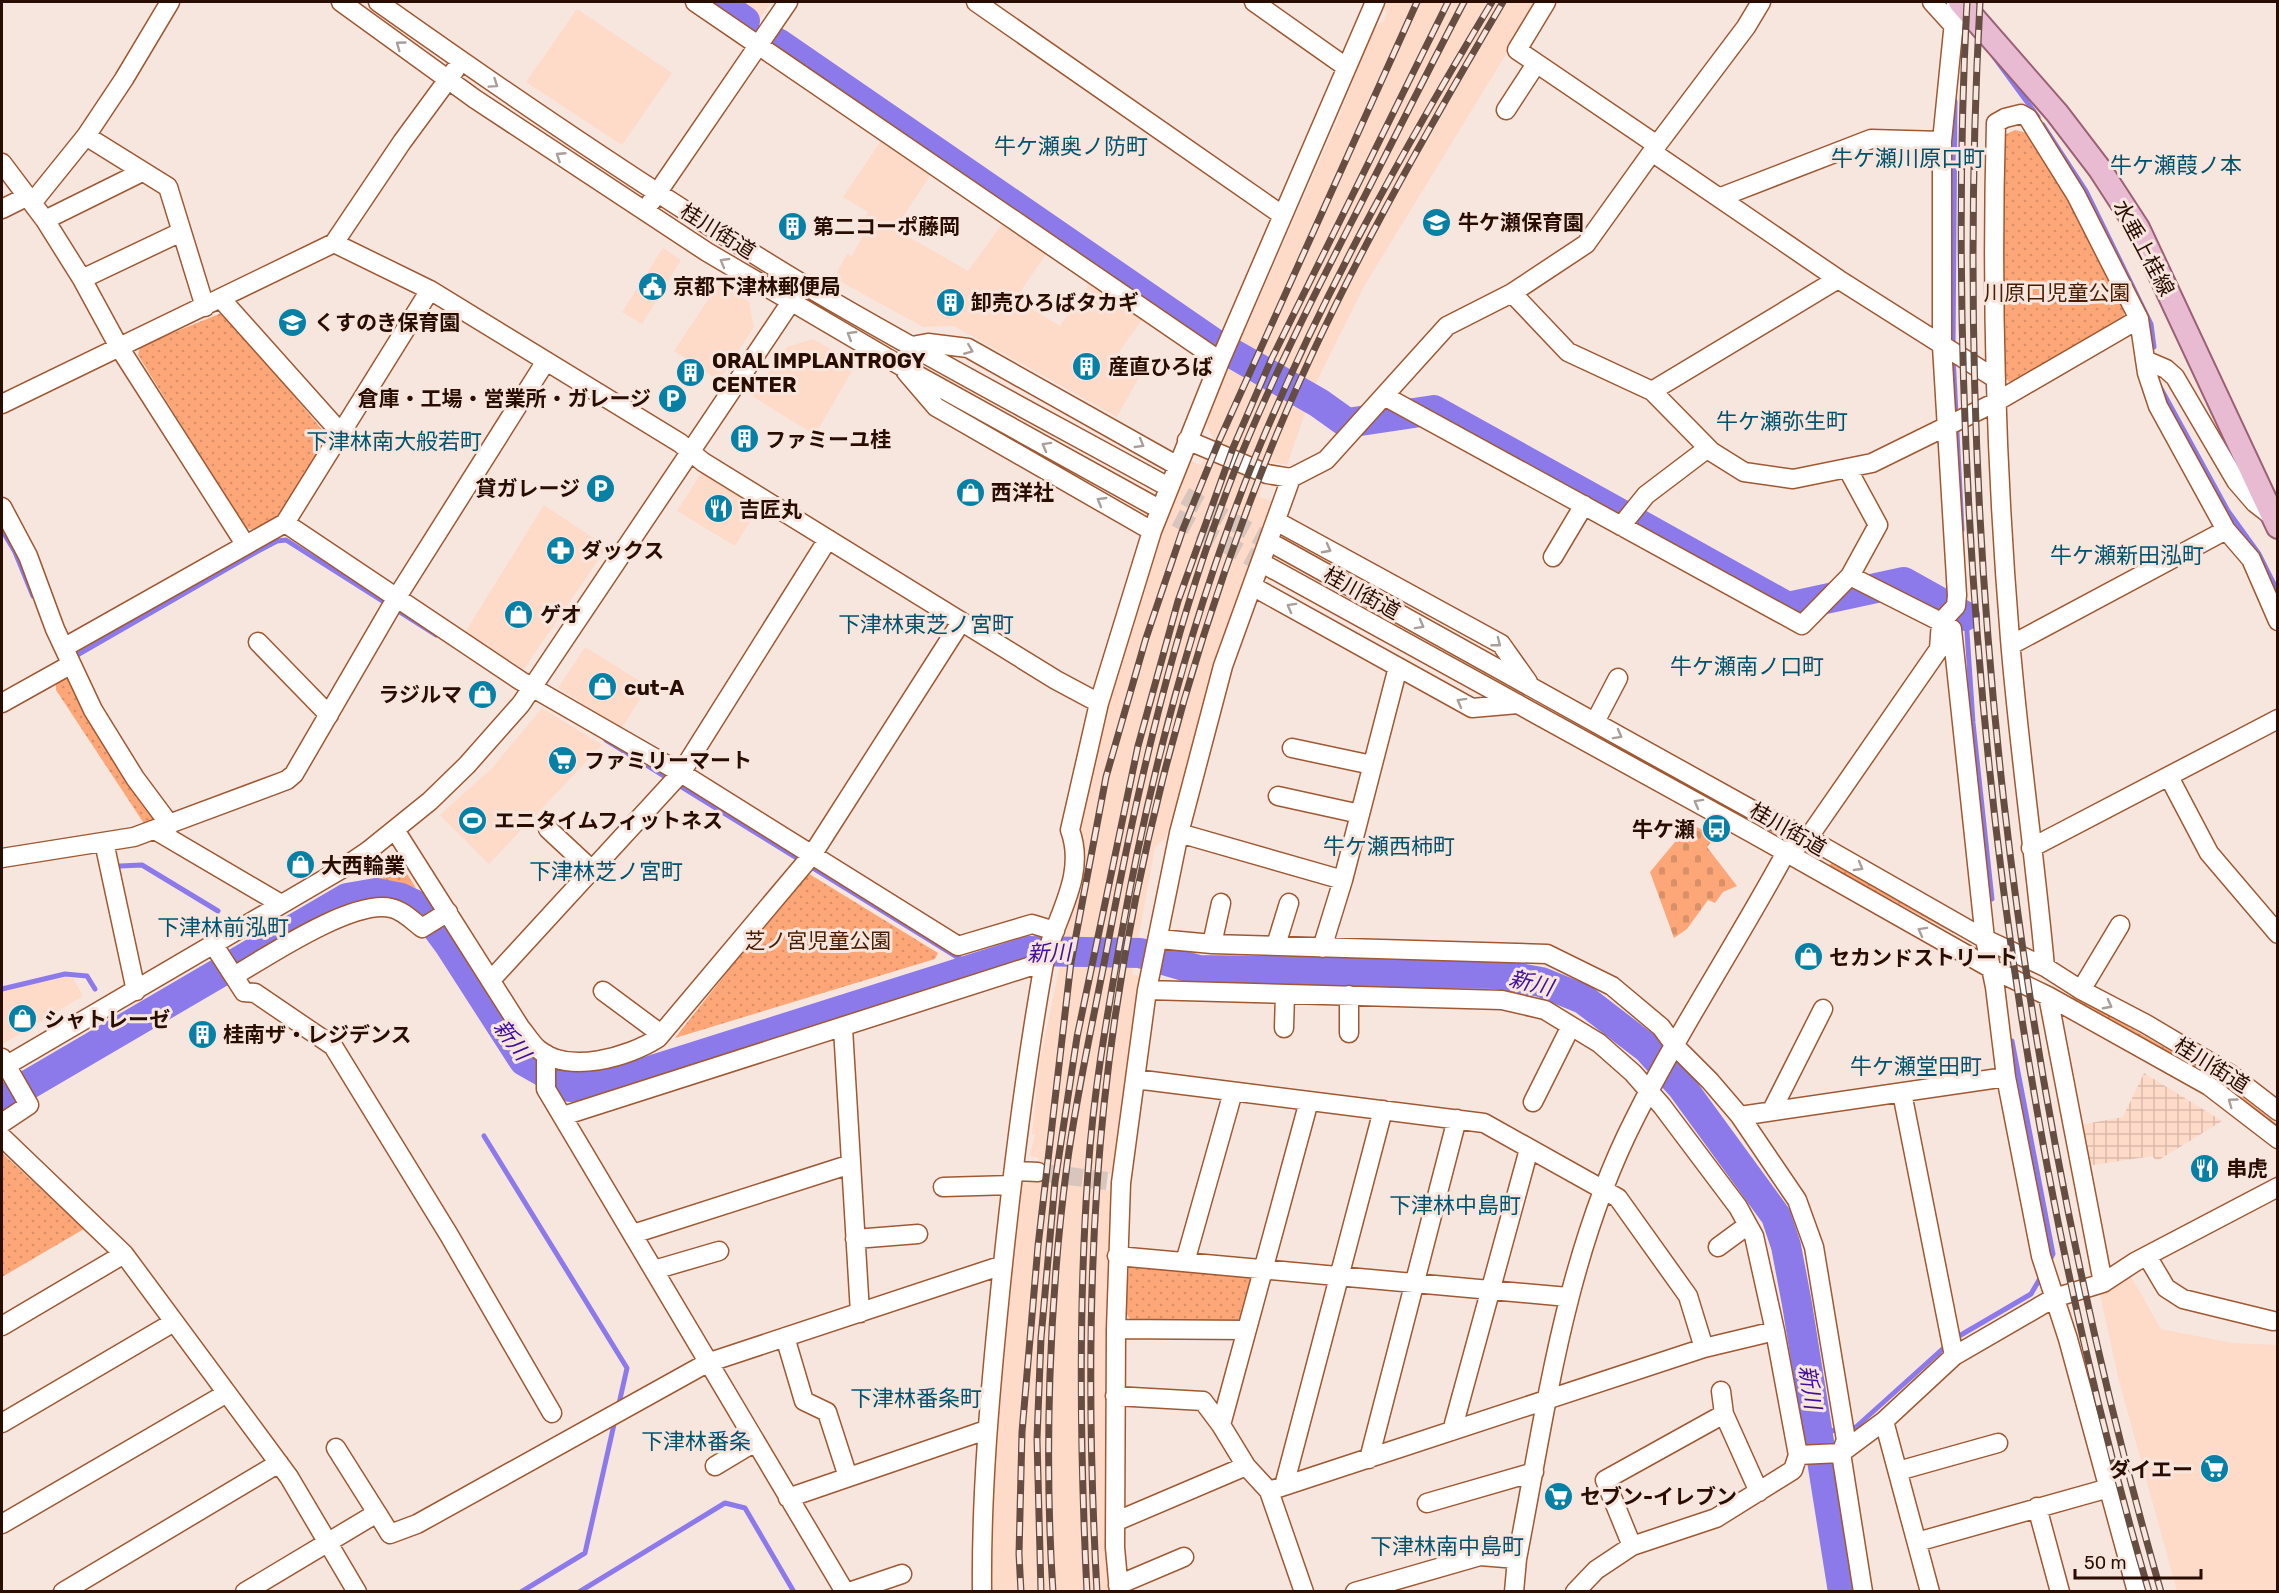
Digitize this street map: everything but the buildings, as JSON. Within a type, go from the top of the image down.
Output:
[{"type":"main road","name":"水垂上桂線","points":[[1958,2],[2057,113],[2099,168],[2138,228],[2275,522]]},
{"type":"street","points":[[2,209],[29,200],[86,136],[124,79],[170,2]]},
{"type":"street","name":"桂川街道","points":[[341,2],[448,80],[645,211],[792,303],[1152,505]]},
{"type":"street","name":"桂川街道","points":[[378,2],[461,61],[657,192],[803,284],[1161,483]]},
{"type":"street","points":[[695,2],[1222,355]]},
{"type":"street","points":[[645,211],[788,2]]},
{"type":"street","points":[[976,2],[1282,215]]},
{"type":"street","points":[[1254,2],[1346,67]]},
{"type":"street","points":[[981,1592],[981,1524],[986,1430],[1025,1068],[1044,962],[1068,903],[1076,847],[1070,830],[1099,703],[1152,531],[1176,465],[1375,2]]},
{"type":"street","points":[[1546,2],[1516,50],[1838,279],[1996,378]]},
{"type":"street","points":[[1187,440],[1267,474],[1291,478],[1326,460],[1386,397],[1447,326],[1512,293],[1586,244],[1654,148],[1746,27],[1761,2]]},
{"type":"street","points":[[1932,2],[1952,24]]},
{"type":"street","points":[[1958,2],[1952,24],[1942,141],[1942,346],[1949,426],[1949,614],[1985,939],[1992,969],[2006,1077],[2045,1269],[2068,1339],[2138,1592]]},
{"type":"street","points":[[2,404],[213,304],[334,243],[461,61]]},
{"type":"street","points":[[1506,110],[1536,63]]},
{"type":"street","points":[[2045,967],[2011,645],[1996,402],[1993,228],[1996,123],[2005,118],[2021,114],[2028,118],[2076,195],[2139,319],[2150,387],[2158,406],[2226,530],[2251,559],[2277,621]]},
{"type":"street","points":[[86,136],[168,186],[181,232],[213,304],[340,432]]},
{"type":"street","points":[[1721,197],[1872,139],[1942,141]]},
{"type":"street","points":[[2,163],[45,220],[82,279],[119,347],[245,544]]},
{"type":"street","points":[[45,220],[142,172]]},
{"type":"street","points":[[82,279],[181,232]]},
{"type":"street","points":[[334,243],[430,290],[961,622],[1056,680],[1099,703]]},
{"type":"street","points":[[1652,391],[1838,279]]},
{"type":"street","points":[[2,1123],[29,1105],[6,1068],[340,870],[395,830],[467,765],[533,688],[803,284]]},
{"type":"street","points":[[2,703],[67,656],[245,544],[285,523],[430,290]]},
{"type":"street","points":[[1512,293],[1568,352],[1652,391],[1708,448],[1744,472],[1793,479],[1872,463],[1996,402],[2139,319]]},
{"type":"street","points":[[912,346],[928,343],[968,348],[1176,465]]},
{"type":"street","points":[[2145,360],[2166,369],[2175,377],[2236,481],[2275,522]]},
{"type":"street","points":[[2,858],[104,842],[163,827],[287,780],[294,774],[393,604],[546,361]]},
{"type":"street","points":[[901,366],[936,407],[1152,531]]},
{"type":"street","points":[[1386,397],[1802,625],[1850,576],[1878,525],[1847,468]]},
{"type":"street","points":[[1621,526],[1646,495],[1708,448]]},
{"type":"street","points":[[1184,1557],[1118,1588],[1115,1547],[1117,1521],[1115,1396],[1117,1256],[1114,1182],[1135,1079],[1147,990],[1179,833],[1223,666],[1291,478]]},
{"type":"street","points":[[1553,557],[1584,505]]},
{"type":"street","points":[[2,507],[28,556],[67,656],[93,710],[163,827],[281,904]]},
{"type":"street","points":[[1276,521],[1501,644],[1530,686]]},
{"type":"street","points":[[285,523],[393,604],[681,773],[958,946],[1032,924],[1055,931]]},
{"type":"street","points":[[2011,645],[2226,530]]},
{"type":"street","points":[[491,980],[681,773],[828,539]]},
{"type":"street","name":"桂川街道","points":[[1277,546],[1758,813],[1808,838],[1985,939],[2045,967],[2081,990],[2209,1061],[2277,1110]]},
{"type":"street","name":"桂川街道","points":[[1269,567],[1750,832],[1785,854],[1992,969],[2048,996],[2209,1086],[2277,1138]]},
{"type":"street","points":[[1850,576],[1949,614]]},
{"type":"street","points":[[1252,586],[1472,708],[1518,704]]},
{"type":"street","points":[[1514,1592],[1517,1559],[1568,1297],[1605,1190],[1634,1119],[1785,854],[1808,838],[1939,649],[1949,614]]},
{"type":"street","points":[[395,830],[516,1021],[537,1048],[546,1054],[567,1060],[605,1060],[644,1048],[661,1034],[812,855],[961,622]]},
{"type":"street","points":[[258,642],[329,715]]},
{"type":"street","points":[[1322,948],[1343,880],[1398,667]]},
{"type":"street","points":[[1595,722],[1618,678]]},
{"type":"street","points":[[2031,848],[2277,719]]},
{"type":"street","points":[[1292,748],[1372,765]]},
{"type":"street","points":[[2169,777],[2209,854],[2277,934]]},
{"type":"street","points":[[1278,796],[1360,814]]},
{"type":"street","points":[[548,829],[592,870]]},
{"type":"street","points":[[1179,833],[1343,880]]},
{"type":"street","points":[[104,842],[136,991]]},
{"type":"street","points":[[1212,944],[1221,903]]},
{"type":"street","points":[[1276,945],[1288,903]]},
{"type":"street","points":[[229,969],[372,906],[393,908],[422,928],[448,912]]},
{"type":"street","points":[[2081,990],[2120,925]]},
{"type":"street","points":[[1159,939],[1212,944],[1547,954],[1612,986],[1661,1027],[1673,1050],[1740,1116],[1797,1200],[1814,1247],[1843,1421],[1840,1449],[1863,1592]]},
{"type":"street","points":[[213,944],[244,992],[255,993],[333,1046],[449,1235],[552,1413]]},
{"type":"street","points":[[563,1116],[1044,962]]},
{"type":"street","points":[[1147,990],[1502,1000],[1545,1010],[1599,1043],[1654,1085],[1738,1207],[1754,1236],[1802,1455],[1793,1470],[1716,1518],[1632,1546],[1596,1570],[1575,1592]]},
{"type":"street","points":[[603,991],[661,1034]]},
{"type":"street","points":[[1284,1028],[1286,993]]},
{"type":"street","points":[[1349,995],[1349,1033]]},
{"type":"street","points":[[2048,996],[2103,1283]]},
{"type":"street","points":[[1772,1110],[1823,1010]]},
{"type":"street","points":[[1533,1102],[1571,1026]]},
{"type":"street","points":[[843,1028],[860,1313]]},
{"type":"street","points":[[546,1054],[546,1089],[844,1592]]},
{"type":"street","points":[[1740,1116],[2006,1077]]},
{"type":"street","points":[[1135,1079],[1484,1124],[1618,1198],[1688,1296],[1704,1348]]},
{"type":"street","points":[[1185,1262],[1233,1092]]},
{"type":"street","points":[[1902,1093],[1952,1346]]},
{"type":"street","points":[[1221,1425],[1309,1101]]},
{"type":"street","points":[[1304,1592],[1277,1489],[1340,1276],[1383,1110]]},
{"type":"street","points":[[1369,1459],[1457,1119]]},
{"type":"street","points":[[2,1137],[124,1254],[279,1463],[357,1592]]},
{"type":"street","points":[[1452,1431],[1529,1149]]},
{"type":"street","points":[[633,1234],[850,1164]]},
{"type":"street","points":[[943,1187],[1013,1178],[1038,1172]]},
{"type":"street","points":[[1802,1455],[1840,1449],[1884,1421],[1952,1346],[2054,1298],[2103,1283],[2147,1256],[2277,1187]]},
{"type":"street","points":[[1718,1247],[1748,1225]]},
{"type":"street","points":[[855,1239],[918,1234]]},
{"type":"street","points":[[654,1270],[719,1251]]},
{"type":"street","points":[[2,1326],[124,1254]]},
{"type":"street","points":[[1117,1256],[1568,1297]]},
{"type":"street","points":[[2147,1256],[2166,1287],[2182,1299],[2273,1322]]},
{"type":"street","points":[[336,1448],[390,1534],[417,1524],[707,1363],[1003,1265]]},
{"type":"street","points":[[2,1423],[174,1322]]},
{"type":"street","points":[[1116,1329],[1247,1330]]},
{"type":"street","points":[[1115,1396],[1203,1401],[1258,1482],[1277,1489],[1704,1348],[1775,1331]]},
{"type":"street","points":[[784,1337],[804,1401],[827,1412],[848,1477]]},
{"type":"street","points":[[1721,1391],[1724,1414],[1759,1492]]},
{"type":"street","points":[[2,1524],[227,1393]]},
{"type":"street","points":[[1632,1546],[1605,1480],[1724,1414]]},
{"type":"street","points":[[1884,1421],[1930,1592]]},
{"type":"street","points":[[788,1498],[986,1430]]},
{"type":"street","points":[[715,1466],[755,1442]]},
{"type":"street","points":[[1898,1471],[1998,1443]]},
{"type":"street","points":[[63,1592],[84,1586],[279,1463]]},
{"type":"street","points":[[1117,1521],[1246,1466]]},
{"type":"street","points":[[1427,1503],[1534,1472]]},
{"type":"street","points":[[1917,1542],[2109,1488]]},
{"type":"street","points":[[2037,1507],[2060,1592]]},
{"type":"street","points":[[245,1592],[377,1513]]},
{"type":"street","points":[[1355,1592],[1480,1556],[1517,1559]]},
{"type":"street","points":[[849,1592],[902,1574]]},
{"type":"shaded area","points":[[726,2],[771,2],[757,22]]},
{"type":"shaded area","points":[[1384,2],[1538,2],[1363,288],[1314,387],[1287,465],[1270,462],[1259,497],[1273,501],[1165,839],[1155,847],[1132,974],[1141,977],[1117,1174],[1107,1174],[1106,1190],[1116,1191],[1108,1279],[1106,1383],[1110,1591],[991,1592],[990,1523],[995,1426],[1021,1183],[1037,1181],[1039,1158],[1030,1156],[1035,1135],[1032,1134],[1040,1061],[1083,853],[1078,832],[1096,748],[1159,532],[1188,460],[1201,465],[1213,439],[1205,421],[1336,124],[1375,25],[1383,22],[1387,13],[1382,5]]},
{"type":"shaded area","points":[[577,9],[672,73],[622,145],[526,82]]},
{"type":"shaded area","points":[[881,141],[931,174],[895,229],[968,271],[1003,223],[1047,253],[1015,299],[1060,326],[1092,280],[1144,317],[1113,360],[1139,377],[1117,417],[954,326],[923,327],[834,278],[847,254],[852,256],[863,235],[856,231],[868,212],[843,197]]},
{"type":"shaded area","points":[[663,248],[681,260],[642,324],[622,312]]},
{"type":"shaded area","points":[[720,282],[749,302],[754,327],[719,381],[674,351]]},
{"type":"shaded area","points":[[813,339],[856,364],[815,435],[752,396],[787,347]]},
{"type":"shaded area","name":"吉匠丸","points":[[702,472],[759,507],[735,546],[677,511]]},
{"type":"shaded area","name":"ゲオ","points":[[544,505],[607,547],[524,669],[464,634]]},
{"type":"shaded area","name":"cut-A","points":[[585,647],[648,686],[622,728],[558,688]]},
{"type":"shaded area","points":[[542,708],[602,745],[489,864],[440,815],[492,768]]},
{"type":"shaded area","name":"シャトレーゼ","points":[[66,977],[73,978],[83,996],[3,1044],[2,991]]},
{"type":"shaded area","points":[[2144,1073],[2222,1121],[2157,1161],[2152,1156],[2087,1166],[2080,1125],[2123,1117]]},
{"type":"shaded area","points":[[2130,1275],[2161,1329],[2232,1343],[2277,1345],[2277,1591],[2177,1591],[2119,1381],[2100,1295]]},
{"type":"green space","name":"川原口児童公園","points":[[2015,130],[2028,133],[2077,210],[2126,309],[2123,318],[2010,382],[2002,377],[2003,140],[2006,134]]},
{"type":"green space","points":[[224,312],[329,438],[278,518],[258,531],[245,528],[138,355],[140,346]]},
{"type":"green space","points":[[66,675],[95,731],[156,823],[147,828],[56,690],[56,679]]},
{"type":"green space","points":[[1690,824],[1716,836],[1707,847],[1737,886],[1723,892],[1715,903],[1708,900],[1687,929],[1674,938],[1650,872]]},
{"type":"green space","points":[[1832,862],[1955,930],[1953,933],[1829,866]]},
{"type":"green space","points":[[400,863],[416,888],[375,879],[374,876]]},
{"type":"green space","name":"芝ノ宮児童公園","points":[[806,872],[938,953],[935,959],[675,1038]]},
{"type":"green space","points":[[2073,995],[2227,1085],[2277,1124],[2277,1129],[2072,1000]]},
{"type":"green space","points":[[2,1153],[84,1229],[2,1277]]},
{"type":"green space","points":[[1135,1263],[1246,1274],[1251,1279],[1242,1318],[1233,1323],[1130,1319],[1125,1312],[1129,1267]]},
{"type":"waterway","points":[[718,2],[745,21]]},
{"type":"waterway","points":[[778,43],[1214,343],[1319,403],[1347,423],[1434,410],[1788,607],[1904,582],[1965,616]]},
{"type":"waterway","points":[[1994,57],[2038,117]]},
{"type":"waterway","points":[[1953,347],[1955,101]]},
{"type":"waterway","points":[[2043,125],[2086,191],[2151,324],[2154,347]]},
{"type":"waterway","points":[[1953,356],[1962,530]]},
{"type":"waterway","points":[[2159,385],[2228,511],[2259,554],[2278,592]]},
{"type":"waterway","points":[[2,530],[15,552],[33,596]]},
{"type":"waterway","points":[[72,658],[258,551],[277,541],[286,540],[436,635]]},
{"type":"waterway","points":[[1965,602],[1973,723],[1992,899]]},
{"type":"waterway","points":[[606,740],[669,779]]},
{"type":"waterway","points":[[677,784],[975,968]]},
{"type":"waterway","points":[[120,866],[142,865],[218,911]]},
{"type":"waterway","name":"新川","points":[[2,1100],[347,898],[376,893],[401,898],[422,908],[448,943],[524,1061],[570,1087],[605,1085],[1029,951],[1140,953],[1198,970],[1495,974],[1541,982],[1583,999],[1647,1048],[1682,1087],[1776,1216],[1786,1246],[1797,1304],[1843,1592]]},
{"type":"waterway","points":[[2,989],[65,974],[87,976],[95,989]]},
{"type":"waterway","points":[[2012,1041],[2053,1254],[2048,1264]]},
{"type":"waterway","points":[[484,1136],[627,1368],[618,1408]]},
{"type":"waterway","points":[[1954,1339],[2031,1294],[2042,1275]]},
{"type":"waterway","points":[[1818,1433],[1856,1427],[1947,1345]]},
{"type":"waterway","points":[[521,1592],[585,1553],[615,1420]]},
{"type":"waterway","points":[[579,1592],[725,1503],[745,1508],[794,1592]]},
{"type":"tunnel","points":[[1161,483],[1277,546]]},
{"type":"tunnel","points":[[1152,505],[1269,567]]},
{"type":"tunnel","points":[[1038,1172],[1107,1181]]},
{"type":"railway","points":[[1021,1592],[1019,1554],[1022,1432],[1038,1246],[1071,962],[1106,777],[1146,638],[1183,529],[1219,441],[1417,2]]},
{"type":"railway","points":[[1041,1592],[1037,1439],[1041,1338],[1055,1182],[1077,1037],[1138,746],[1178,601],[1233,448],[1272,358],[1448,2]]},
{"type":"railway","points":[[1053,1592],[1049,1487],[1050,1378],[1056,1270],[1067,1165],[1120,883],[1160,706],[1175,648],[1212,532],[1260,411],[1288,348],[1464,2]]},
{"type":"railway","points":[[1087,1592],[1081,1330],[1090,1144],[1100,1059],[1119,948],[1158,760],[1212,574],[1233,514],[1281,396],[1365,224],[1492,2]]},
{"type":"railway","points":[[1097,1592],[1092,1470],[1091,1348],[1098,1166],[1114,1023],[1127,942],[1163,779],[1209,619],[1265,463],[1290,403],[1375,228],[1503,2]]},
{"type":"railway","points":[[1967,2],[1961,192],[1964,383],[1978,647],[1991,784],[2028,1056],[2052,1191],[2080,1326],[2149,1592]]},
{"type":"railway","points":[[1980,2],[1973,203],[1975,403],[1986,604],[2004,804],[2031,1003],[2066,1201],[2110,1398],[2161,1592]]},
{"type":"place","name":"牛ケ瀬保育園","points":[[1437,222]]},
{"type":"place","name":"第二コーポ藤岡","points":[[792,226]]},
{"type":"place","name":"京都下津林郵便局","points":[[652,286]]},
{"type":"place","name":"卸売ひろばタカギ","points":[[950,302]]},
{"type":"place","name":"くすのき保育園","points":[[293,322]]},
{"type":"place","name":"産直ひろば","points":[[1087,366]]},
{"type":"place","name":"ORAL IMPLANTROGY CENTER","points":[[691,372]]},
{"type":"place","name":"倉庫・工場・営業所・ガレージ","points":[[672,398]]},
{"type":"place","name":"ファミーユ桂","points":[[744,439]]},
{"type":"place","name":"貸ガレージ","points":[[601,488]]},
{"type":"place","name":"西洋社","points":[[970,492]]},
{"type":"place","name":"吉匠丸","points":[[718,509]]},
{"type":"place","name":"ダックス","points":[[560,550]]},
{"type":"place","name":"ゲオ","points":[[519,614]]},
{"type":"place","name":"cut-A","points":[[603,687]]},
{"type":"place","name":"ラジルマ","points":[[483,694]]},
{"type":"place","name":"ファミリーマート","points":[[563,760]]},
{"type":"place","name":"エニタイムフィットネス","points":[[473,820]]},
{"type":"place","name":"牛ケ瀬","points":[[1716,829]]},
{"type":"place","name":"大西輪業","points":[[300,865]]},
{"type":"place","name":"セカンドストリート","points":[[1808,957]]},
{"type":"place","name":"シャトレーゼ","points":[[23,1019]]},
{"type":"place","name":"桂南ザ・レジデンス","points":[[202,1034]]},
{"type":"place","name":"串虎","points":[[2205,1168]]},
{"type":"place","name":"ダイエー","points":[[2214,1469]]},
{"type":"place","name":"セブン-イレブン","points":[[1559,1496]]},
{"type":"district","name":"牛ケ瀬奥ノ防町","points":[[1071,146]]},
{"type":"district","name":"牛ケ瀬川原口町","points":[[1908,158]]},
{"type":"district","name":"牛ケ瀬葭ノ本","points":[[2176,165]]},
{"type":"district","name":"牛ケ瀬弥生町","points":[[1782,421]]},
{"type":"district","name":"下津林南大般若町","points":[[394,441]]},
{"type":"district","name":"牛ケ瀬新田泓町","points":[[2127,555]]},
{"type":"district","name":"下津林東芝ノ宮町","points":[[926,624]]},
{"type":"district","name":"牛ケ瀬南ノ口町","points":[[1747,666]]},
{"type":"district","name":"牛ケ瀬西柿町","points":[[1389,846]]},
{"type":"district","name":"下津林芝ノ宮町","points":[[606,871]]},
{"type":"district","name":"下津林前泓町","points":[[223,927]]},
{"type":"district","name":"牛ケ瀬堂田町","points":[[1916,1066]]},
{"type":"district","name":"下津林中島町","points":[[1455,1205]]},
{"type":"district","name":"下津林番条町","points":[[916,1398]]},
{"type":"district","name":"下津林番条","points":[[696,1441]]},
{"type":"district","name":"下津林南中島町","points":[[1447,1546]]}]
